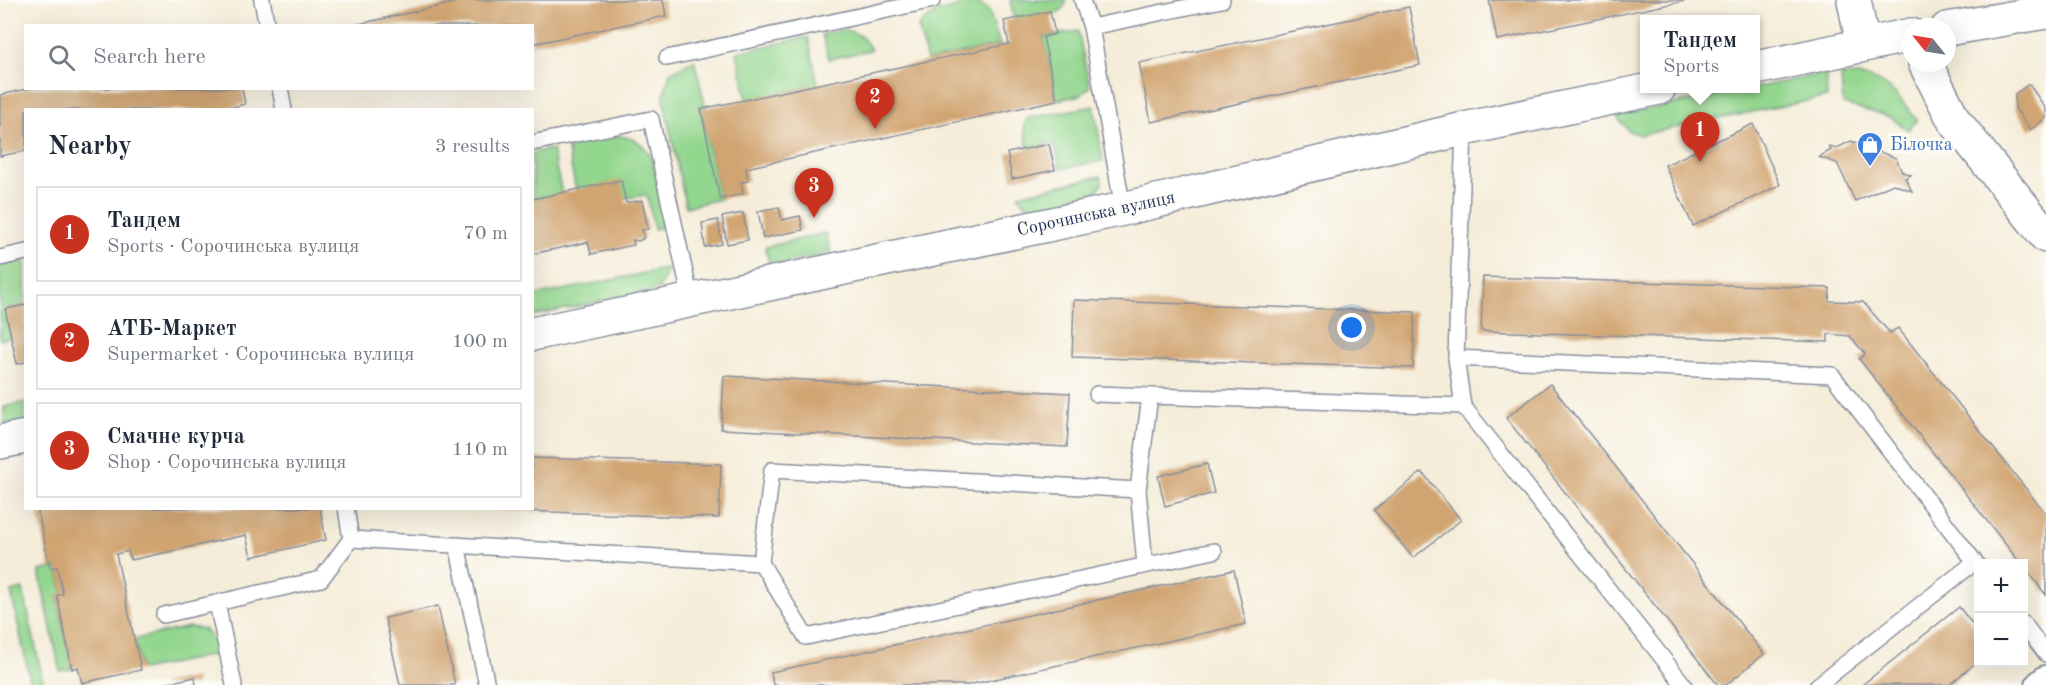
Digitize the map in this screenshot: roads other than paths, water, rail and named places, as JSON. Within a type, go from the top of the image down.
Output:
[{"type":"street","points":[[1854,0],[1863,45]]},
{"type":"street","points":[[1956,27],[2046,12]]},
{"type":"street","points":[[1760,67],[1863,45],[1902,43]]},
{"type":"street","points":[[1929,72],[1954,120],[2046,236]]},
{"type":"street","name":"Сорочинська вулиця","points":[[534,334],[1123,209],[1464,129],[1640,92]]},
{"type":"street","points":[[0,442],[24,437]]},
{"type":"street","points":[[2040,685],[2046,680]]},
{"type":"lane","points":[[262,0],[267,24]]},
{"type":"lane","points":[[667,58],[933,0]]},
{"type":"lane","points":[[1082,0],[1091,27],[1123,209]]},
{"type":"lane","points":[[1091,27],[1222,0]]},
{"type":"lane","points":[[280,90],[284,108]]},
{"type":"lane","points":[[534,143],[651,119],[691,300]]},
{"type":"lane","points":[[1464,129],[1456,358],[1463,406],[1684,685]]},
{"type":"lane","points":[[0,258],[24,252]]},
{"type":"lane","points":[[1456,358],[1832,375],[1974,560]]},
{"type":"lane","points":[[1098,394],[1463,406]]},
{"type":"lane","points":[[1145,565],[1138,490],[1150,396]]},
{"type":"lane","points":[[1138,490],[772,470],[761,563],[806,637],[1214,551]]},
{"type":"lane","points":[[164,615],[321,579],[351,539],[346,510]]},
{"type":"lane","points":[[351,539],[761,563]]},
{"type":"lane","points":[[457,544],[487,685]]},
{"type":"lane","points":[[1818,685],[1974,566]]},
{"type":"lane","points":[[217,603],[234,685]]},
{"type":"lane","points":[[2028,629],[2046,654]]},
{"type":"place","name":"АТБ-Маркет","points":[[875,129]]},
{"type":"place","name":"Тандем","points":[[1700,162]]},
{"type":"place","name":"Білочка","points":[[1870,168]]},
{"type":"place","name":"Смачне курча","points":[[814,218]]}]
